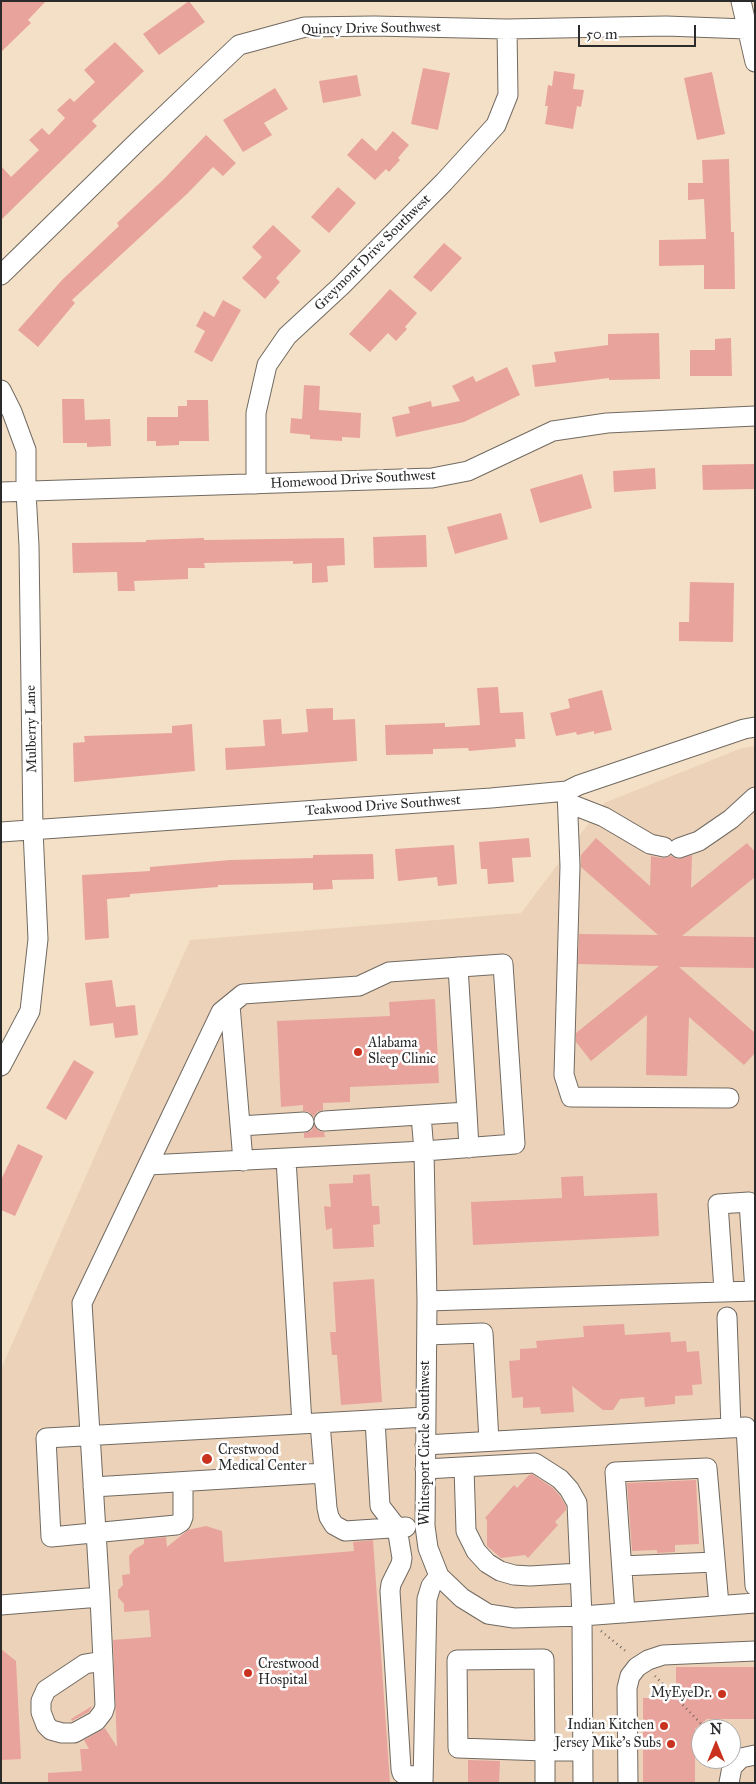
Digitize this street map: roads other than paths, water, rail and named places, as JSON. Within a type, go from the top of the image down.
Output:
[{"type":"street","points":[[741,1],[755,62]]},
{"type":"street","name":"Quincy Drive Southwest","points":[[1,275],[239,45],[305,27],[374,26],[507,29],[666,26],[746,29]]},
{"type":"street","name":"Greymont Drive Southwest","points":[[256,484],[256,413],[267,365],[287,336],[341,286],[444,182],[496,125],[508,95],[507,29]]},
{"type":"street","name":"Mulberry Lane","points":[[1,390],[12,412],[26,450],[33,830],[38,939],[30,1011],[1,1066]]},
{"type":"street","name":"Homewood Drive Southwest","points":[[1,492],[432,478],[468,471],[553,431],[608,424],[755,416]]},
{"type":"street","name":"Teakwood Drive Southwest","points":[[1,832],[472,800],[568,797],[579,785],[734,732],[755,727]]},
{"type":"street","points":[[568,797],[650,844],[671,848],[699,841],[731,820],[755,797]]},
{"type":"street","points":[[568,797],[570,866],[564,1075],[571,1097],[729,1098]]},
{"type":"street","points":[[103,1661],[82,1303],[221,1012],[243,994],[359,986],[389,972],[503,964],[514,1144],[286,1159],[148,1165]]},
{"type":"street","points":[[458,967],[469,1148]]},
{"type":"street","points":[[230,1005],[243,1161]]},
{"type":"street","points":[[324,1121],[466,1112]]},
{"type":"street","name":"Whitesport Circle Southwest","points":[[421,1115],[424,1151],[427,1301],[425,1526],[428,1548],[439,1576],[462,1598],[488,1614],[514,1618],[582,1616],[755,1603]]},
{"type":"street","points":[[240,1126],[304,1122]]},
{"type":"street","points":[[286,1159],[312,1424],[324,1473],[329,1517],[334,1525],[345,1531],[425,1526]]},
{"type":"street","points":[[427,1301],[724,1290],[755,1291],[749,1202],[718,1204],[724,1290]]},
{"type":"street","points":[[727,1317],[731,1428]]},
{"type":"street","points":[[427,1335],[483,1334],[489,1441]]},
{"type":"street","points":[[183,1482],[183,1517],[181,1522],[176,1525],[96,1534],[51,1536],[46,1438],[426,1417]]},
{"type":"street","points":[[375,1420],[380,1506],[397,1528],[402,1558],[390,1591],[400,1769],[407,1776],[423,1779],[427,1599],[430,1586],[439,1576]]},
{"type":"street","points":[[425,1445],[746,1427],[755,1586]]},
{"type":"street","points":[[425,1469],[535,1463],[560,1479],[569,1489],[577,1503],[582,1616],[583,1783]]},
{"type":"street","points":[[464,1467],[466,1531],[476,1550],[487,1563],[500,1571],[514,1575],[530,1576],[580,1572]]},
{"type":"street","points":[[625,1613],[615,1472],[707,1468],[719,1606]]},
{"type":"street","points":[[93,1487],[324,1473]]},
{"type":"street","points":[[622,1566],[715,1562]]},
{"type":"street","points":[[1,1605],[100,1597]]},
{"type":"street","points":[[628,1783],[627,1688],[630,1676],[648,1660],[663,1655],[755,1651]]},
{"type":"street","points":[[545,1783],[545,1752],[544,1659],[457,1660],[458,1748],[545,1752],[583,1751]]},
{"type":"street","points":[[729,1783],[732,1767],[741,1758],[755,1755]]},
{"type":"place","name":"Alabama Sleep Clinic","points":[[358,1052]]},
{"type":"place","name":"Crestwood Medical Center","points":[[207,1459]]},
{"type":"place","name":"Crestwood Hospital","points":[[248,1673]]},
{"type":"place","name":"MyEyeDr.","points":[[722,1694]]},
{"type":"place","name":"Indian Kitchen","points":[[664,1726]]},
{"type":"place","name":"Jersey Mike's Subs","points":[[671,1744]]}]
